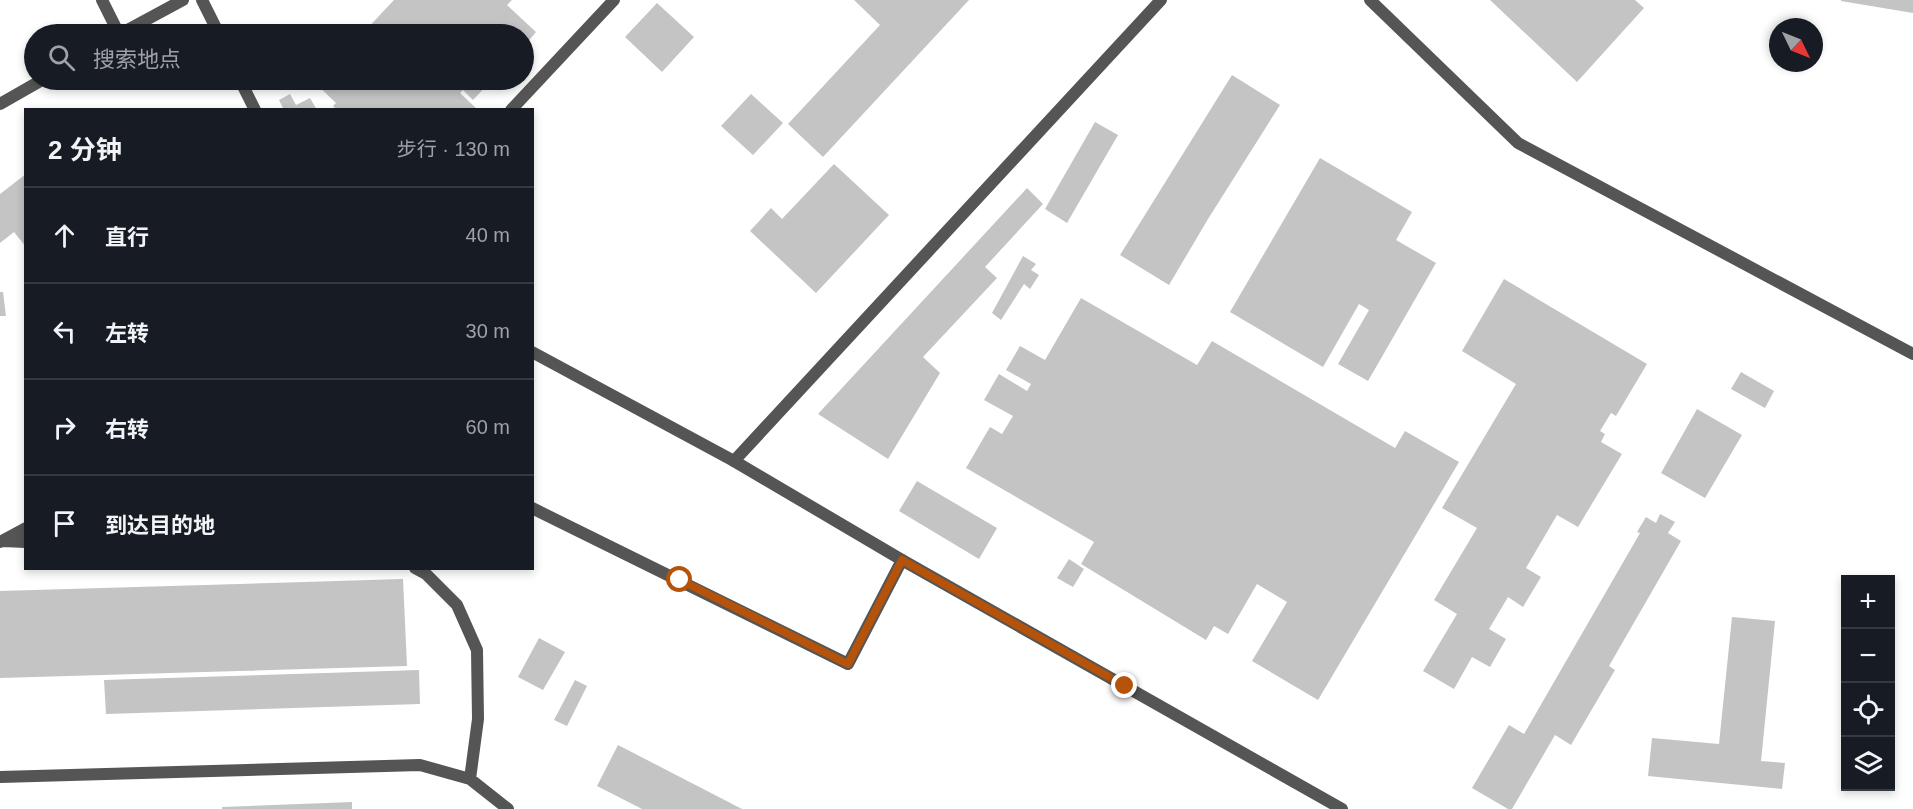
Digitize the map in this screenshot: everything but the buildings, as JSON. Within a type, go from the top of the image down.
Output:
[{"type":"street","points":[[102,0],[114,24]]},
{"type":"street","points":[[138,24],[183,0]]},
{"type":"street","points":[[202,0],[214,24]]},
{"type":"street","points":[[534,85],[614,0]]},
{"type":"street","points":[[734,462],[1161,0]]},
{"type":"street","points":[[1370,0],[1518,143],[1913,354]]},
{"type":"street","points":[[0,104],[24,90]]},
{"type":"street","points":[[245,90],[254,108]]},
{"type":"street","points":[[513,108],[530,90]]},
{"type":"street","points":[[534,352],[734,462],[902,560],[1342,809]]},
{"type":"street","points":[[534,508],[848,664],[902,560]]},
{"type":"street","points":[[1,542],[24,529]]},
{"type":"street","points":[[1,542],[24,542]]},
{"type":"street","points":[[419,570],[426,574],[457,604],[477,650],[478,719],[470,779]]},
{"type":"street","points":[[0,777],[420,765],[470,779],[508,809]]},
{"type":"route","points":[[680,580],[848,664],[902,560],[1125,686]]}]
